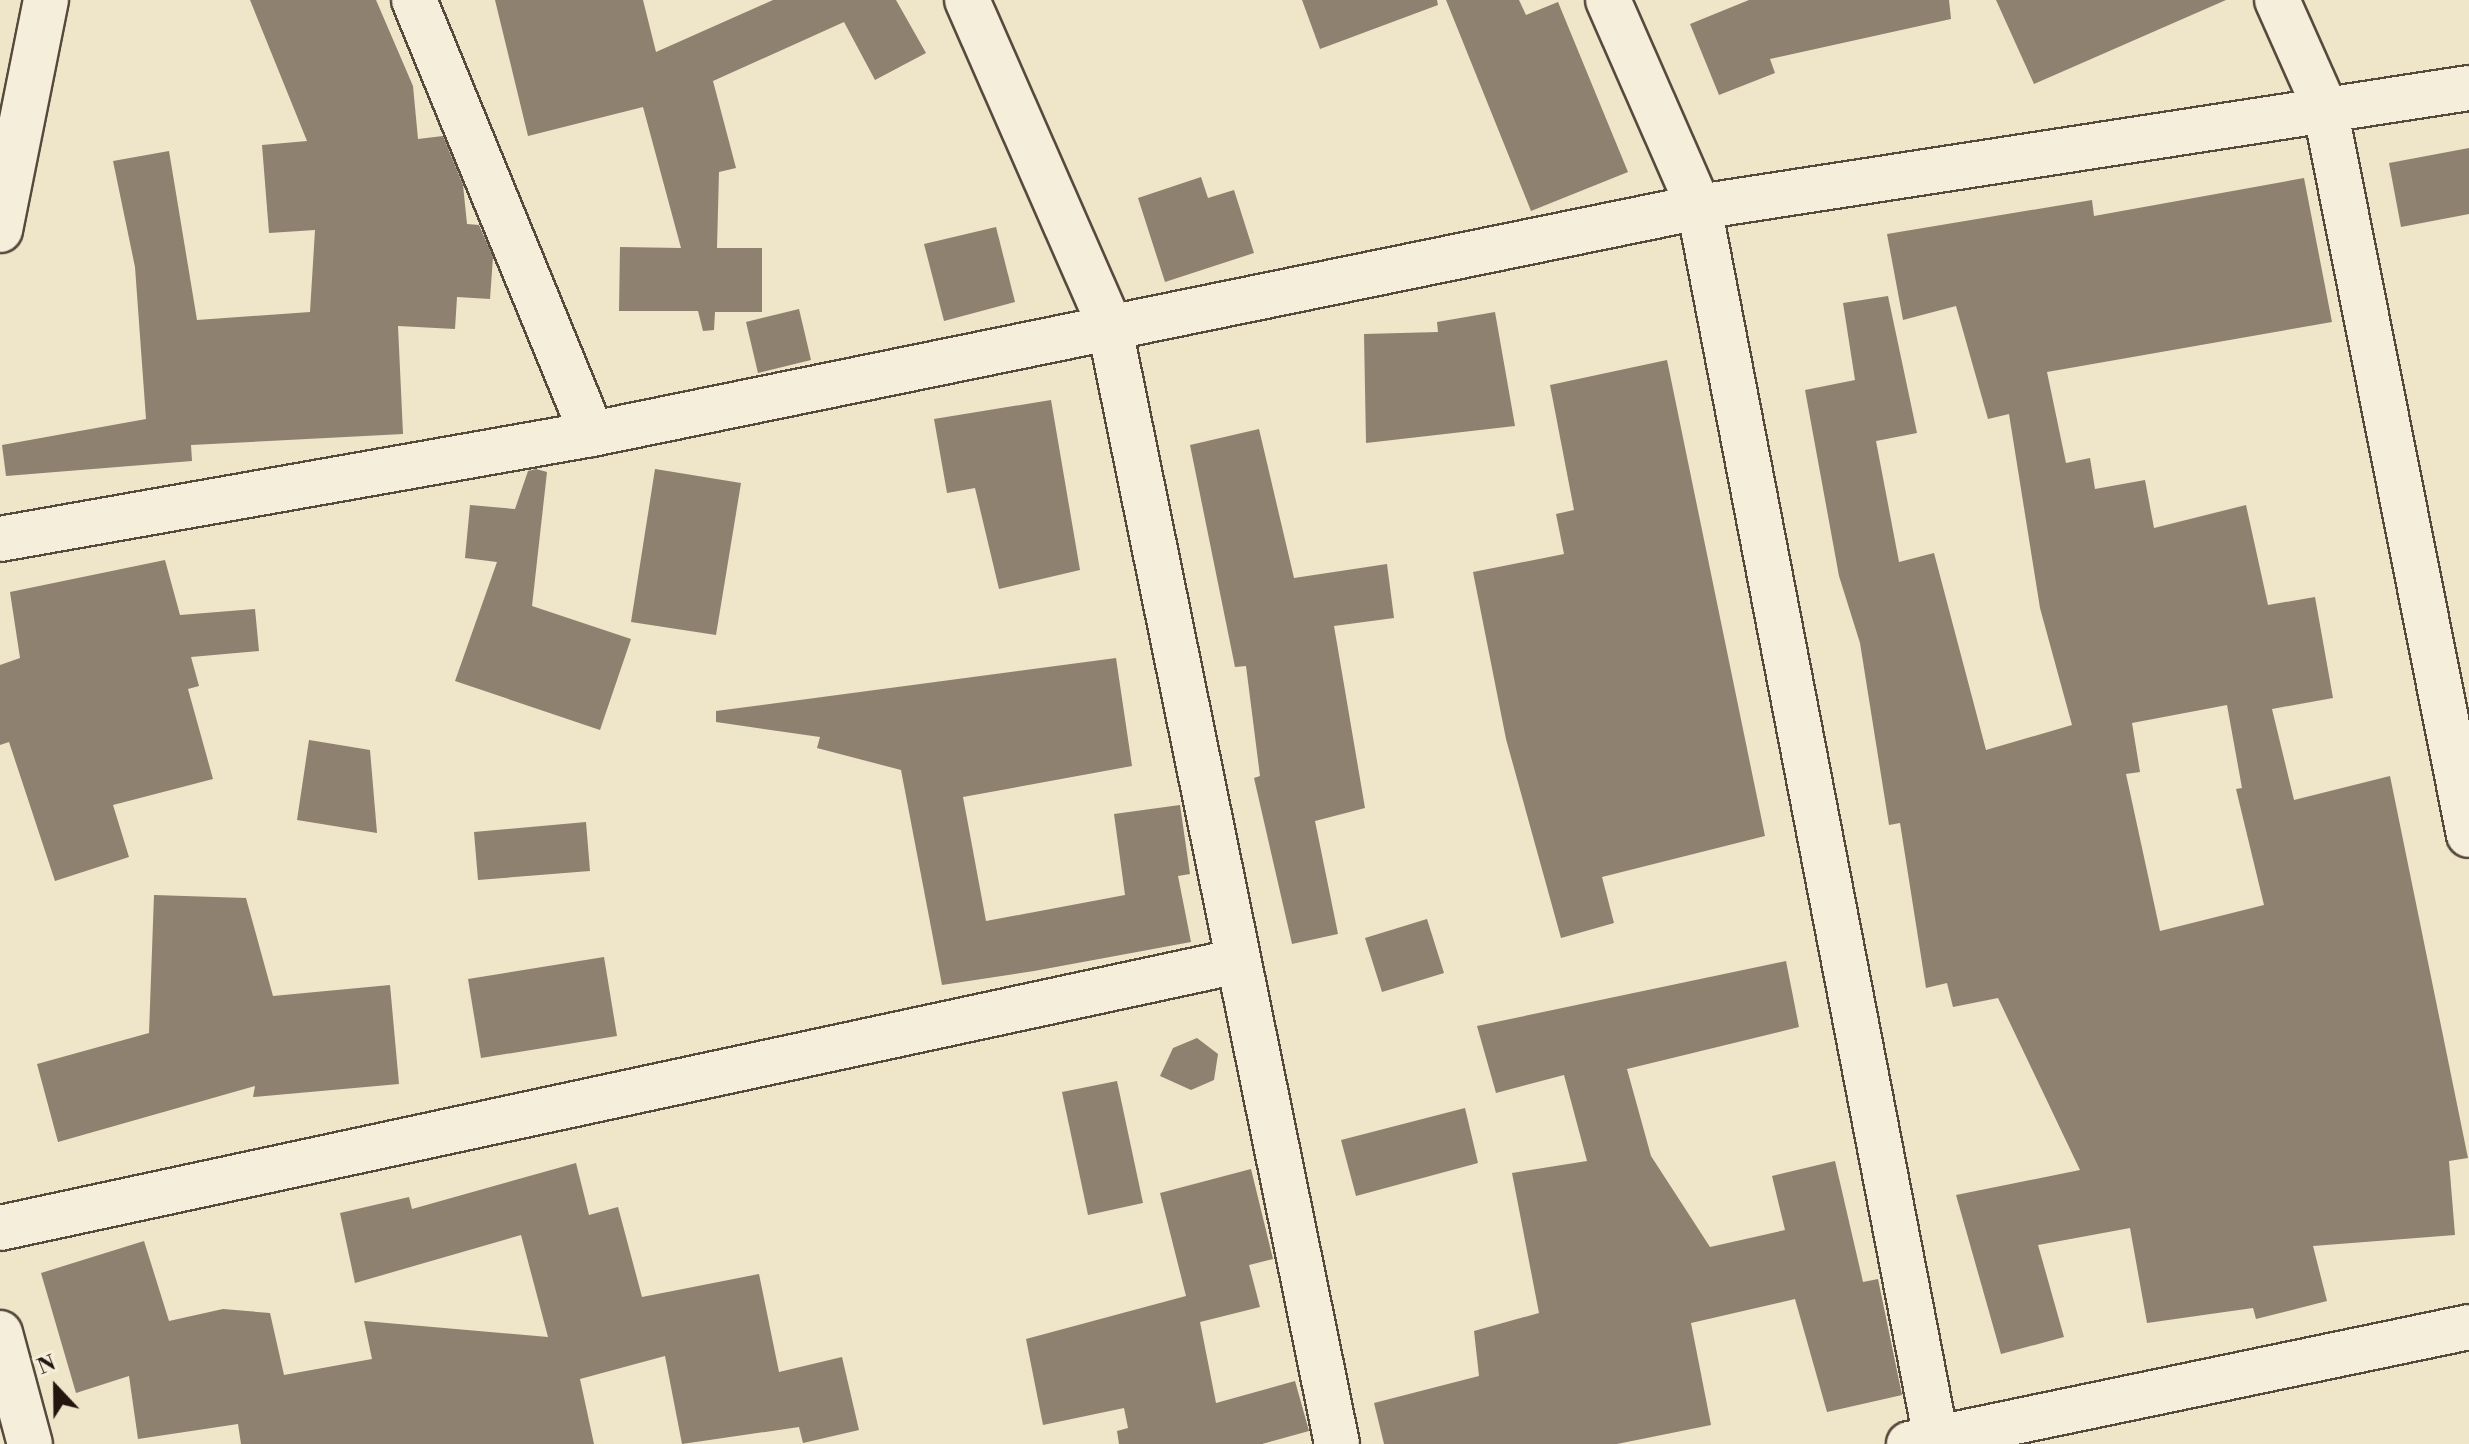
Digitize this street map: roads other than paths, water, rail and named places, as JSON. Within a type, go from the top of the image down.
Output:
[{"type":"street","points":[[0,230],[46,0]]},
{"type":"street","points":[[414,0],[592,434]]},
{"type":"street","points":[[967,0],[1109,324],[1337,1444]]},
{"type":"street","points":[[1608,0],[1699,207],[1927,1442],[2469,1327]]},
{"type":"street","points":[[2277,0],[2325,108],[2469,835]]},
{"type":"street","points":[[0,539],[592,434],[1109,324],[1699,207],[2469,88]]},
{"type":"street","points":[[0,1228],[1238,961]]},
{"type":"street","points":[[0,1333],[30,1444]]}]
